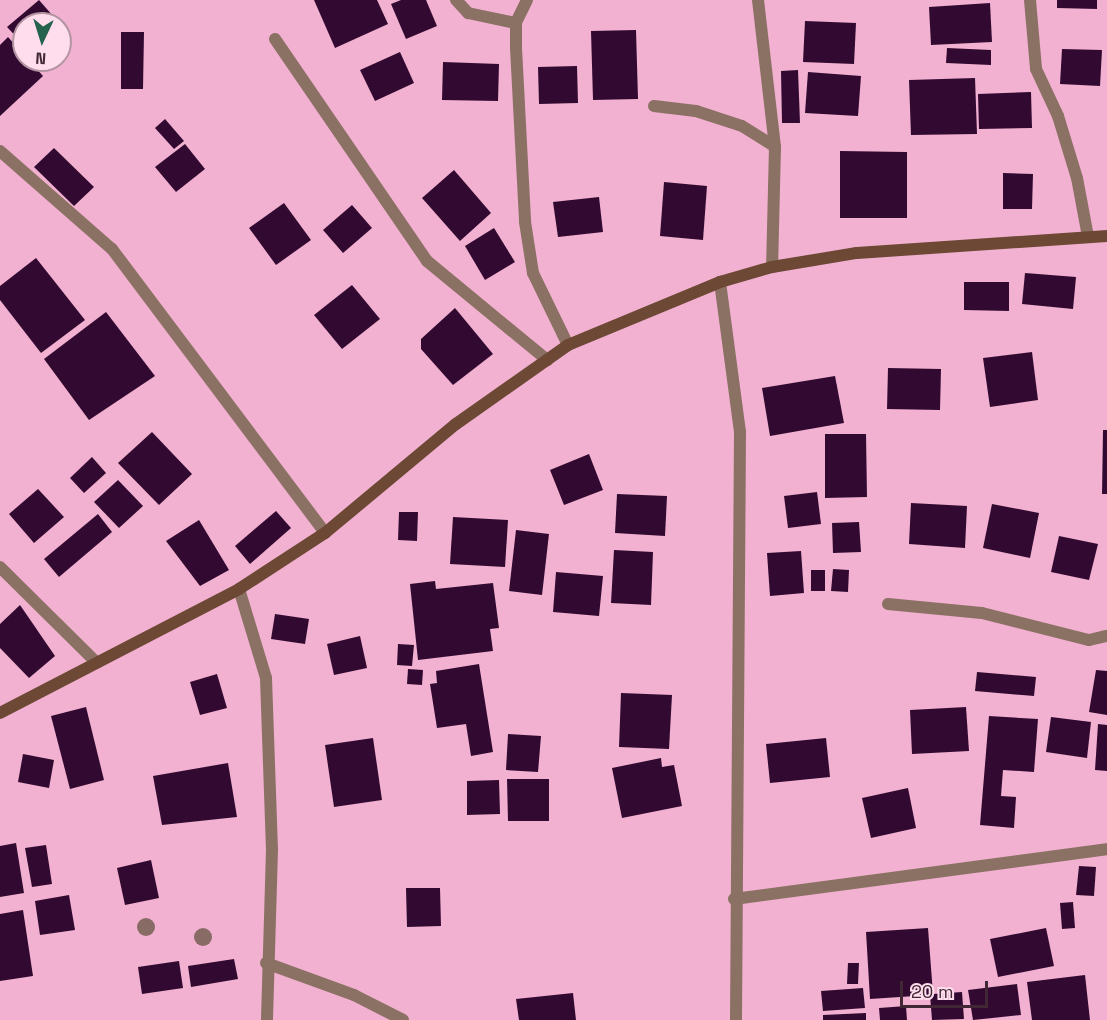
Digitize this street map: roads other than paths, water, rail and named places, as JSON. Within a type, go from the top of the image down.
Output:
[{"type":"street","points":[[456,0],[468,13],[516,23]]},
{"type":"street","points":[[527,0],[516,23],[525,222],[533,273],[568,345]]},
{"type":"street","points":[[758,0],[775,147],[772,267]]},
{"type":"street","points":[[1030,0],[1036,69],[1064,136],[1088,237]]},
{"type":"street","points":[[275,39],[427,261],[547,360]]},
{"type":"street","points":[[654,106],[696,111],[742,126],[775,147]]},
{"type":"street","points":[[0,151],[112,249],[325,533]]},
{"type":"street","points":[[0,713],[238,589],[325,533],[456,424],[568,345],[720,282],[772,267],[857,253],[1107,236]]},
{"type":"street","points":[[720,282],[740,432],[740,801],[734,899],[736,1020]]},
{"type":"street","points":[[0,567],[97,663]]},
{"type":"street","points":[[238,589],[266,678],[273,850],[266,963],[267,1020]]},
{"type":"street","points":[[888,604],[982,613],[1089,640],[1107,636]]},
{"type":"street","points":[[734,899],[1107,849]]},
{"type":"street","points":[[266,963],[354,995],[402,1020]]}]
